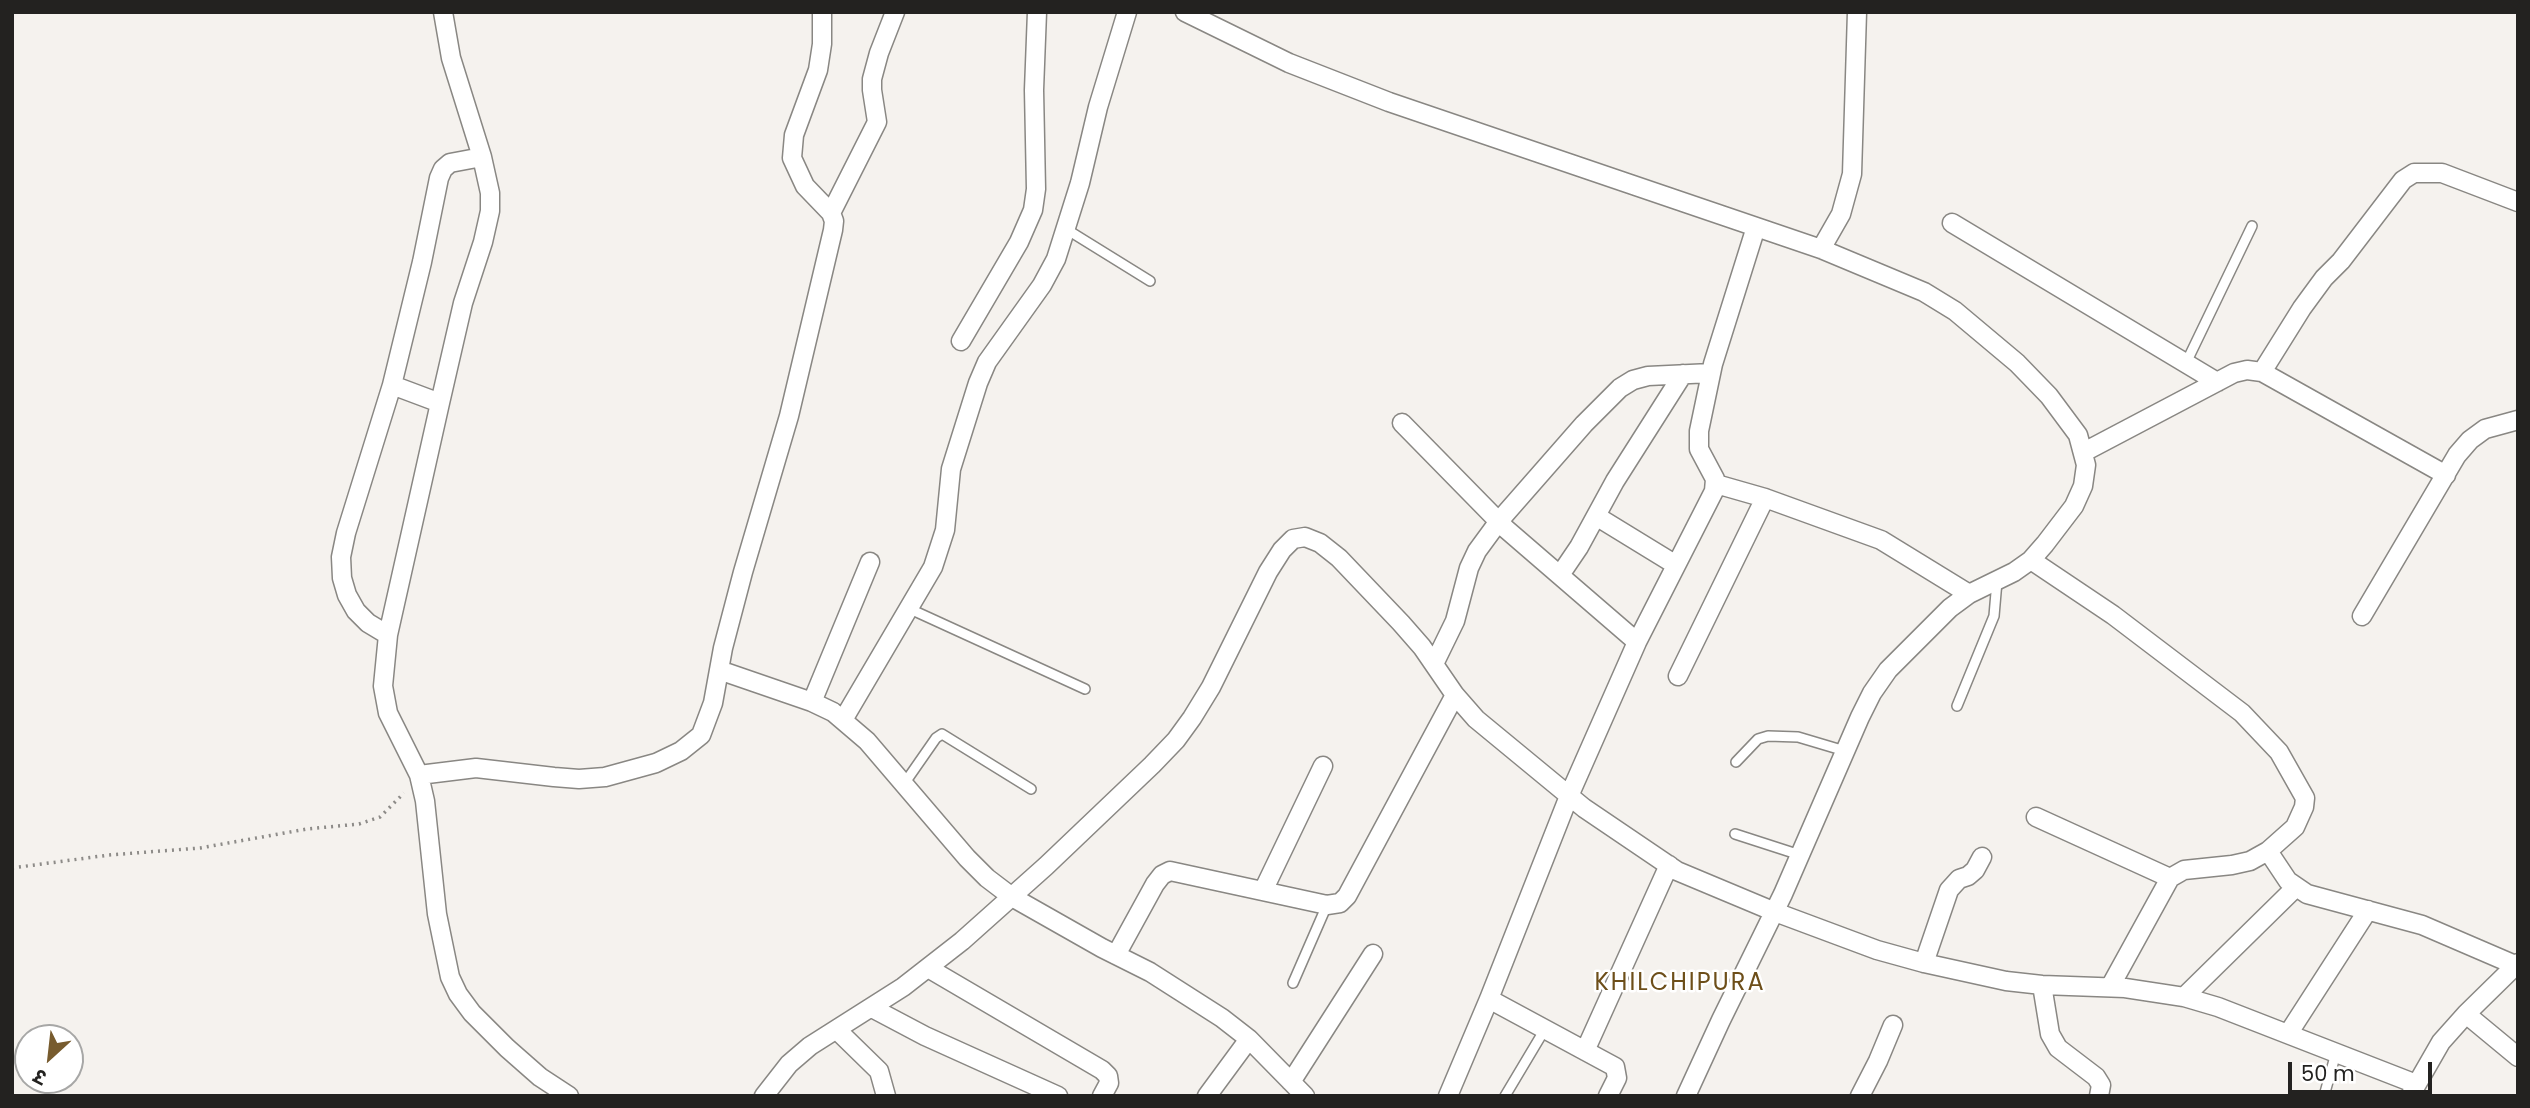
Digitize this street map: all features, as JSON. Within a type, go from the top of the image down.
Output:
[{"type":"street","points":[[443,12],[451,58],[482,157],[490,193],[490,211],[463,303],[440,403],[388,635],[383,686],[388,713],[419,775],[425,801],[437,914],[450,977],[472,1013],[540,1077],[569,1096]]},
{"type":"street","points":[[419,775],[476,768],[579,779],[605,777],[656,763],[681,751],[701,735],[713,703],[743,572],[789,416],[833,230],[831,213],[805,186],[792,158],[794,135],[818,70],[822,44],[822,12]]},
{"type":"street","points":[[831,213],[877,122],[872,79],[895,12]]},
{"type":"street","points":[[961,341],[1019,242],[1032,210],[1036,189],[1034,90],[1037,12]]},
{"type":"street","points":[[844,720],[933,567],[942,544],[951,469],[978,383],[997,346],[1042,285],[1056,259],[1127,12]]},
{"type":"street","points":[[1185,12],[1289,63],[1389,102],[1821,249],[1924,292],[1955,311],[2017,363],[2071,422],[2084,452],[2086,465],[2083,486],[2074,506],[2031,560],[1969,594],[1918,638],[1888,670],[1860,717],[1775,912],[1690,1094]]},
{"type":"street","points":[[1821,249],[1841,214],[1852,174],[1857,12]]},
{"type":"street","points":[[388,635],[368,623],[356,611],[342,578],[341,557],[392,385],[439,178],[450,163],[482,157]]},
{"type":"street","points":[[2262,372],[2302,307],[2403,180],[2414,173],[2442,173],[2518,202]]},
{"type":"street","points":[[1952,223],[2217,382]]},
{"type":"street","points":[[1756,227],[1711,373],[1698,444],[1717,484],[1765,498],[1881,540],[1969,594]]},
{"type":"street","points":[[2084,452],[2234,373],[2247,370],[2262,372],[2446,475]]},
{"type":"street","points":[[1434,664],[1455,621],[1469,568],[1499,521],[1584,424],[1620,388],[1633,380],[1648,376],[1711,373]]},
{"type":"street","points":[[1560,575],[1683,374]]},
{"type":"street","points":[[392,385],[440,403]]},
{"type":"street","points":[[2362,616],[2446,475],[2470,440],[2485,429],[2518,420]]},
{"type":"street","points":[[1402,423],[1499,521],[1637,642]]},
{"type":"street","points":[[1448,1096],[1569,796],[1637,642],[1717,484]]},
{"type":"street","points":[[1678,676],[1765,498]]},
{"type":"street","points":[[1596,516],[1676,565]]},
{"type":"street","points":[[764,1096],[789,1064],[810,1046],[928,968],[1012,897],[1176,740],[1210,687],[1268,572],[1282,550],[1293,539],[1306,537],[1320,543],[1339,558],[1401,623],[1476,719],[1569,796],[1669,865],[1722,891],[1775,912],[1877,950],[1924,963],[2006,981],[2109,988],[2184,997],[2336,1053],[2413,1090],[2441,1042],[2516,964],[2444,933],[2307,894],[2288,881],[2268,851]]},
{"type":"street","points":[[2031,560],[2113,615],[2242,713],[2280,752],[2303,791],[2304,807],[2295,827],[2268,851],[2250,861],[2183,870],[2170,878],[2109,988]]},
{"type":"street","points":[[812,702],[870,562]]},
{"type":"street","points":[[719,670],[812,702],[844,720],[862,736],[967,858],[1012,897],[1184,992],[1249,1039],[1299,1091],[1373,954]]},
{"type":"street","points":[[1116,955],[1162,875],[1170,872],[1327,905],[1340,903],[1348,896],[1455,695]]},
{"type":"street","points":[[1263,891],[1323,766]]},
{"type":"street","points":[[2036,817],[2170,878]]},
{"type":"street","points":[[1924,963],[1949,890],[1959,879],[1975,870],[1982,857]]},
{"type":"street","points":[[1585,1051],[1669,865]]},
{"type":"street","points":[[2184,997],[2295,888]]},
{"type":"street","points":[[2288,1034],[2368,910]]},
{"type":"street","points":[[928,968],[1102,1070],[1108,1076],[1109,1083],[1102,1096]]},
{"type":"street","points":[[2042,985],[2050,1034],[2059,1048],[2096,1077],[2101,1085],[2099,1096]]},
{"type":"street","points":[[1489,999],[1615,1067],[1617,1072],[1608,1096]]},
{"type":"street","points":[[872,1007],[925,1036],[1058,1096]]},
{"type":"street","points":[[2466,1014],[2518,1057]]},
{"type":"street","points":[[1861,1095],[1893,1025]]},
{"type":"street","points":[[837,1030],[879,1071],[887,1096]]},
{"type":"street","points":[[1207,1096],[1249,1039]]},
{"type":"lane","points":[[2186,363],[2252,226]]},
{"type":"lane","points":[[1066,229],[1150,281]]},
{"type":"lane","points":[[1957,706],[1994,616],[1997,581]]},
{"type":"lane","points":[[910,610],[1085,689]]},
{"type":"lane","points":[[904,784],[936,738],[942,734],[1031,789]]},
{"type":"lane","points":[[1736,762],[1758,739],[1768,736],[1798,737],[1845,751]]},
{"type":"lane","points":[[1735,834],[1800,856]]},
{"type":"lane","points":[[1293,983],[1327,905]]},
{"type":"lane","points":[[1505,1096],[1545,1029]]},
{"type":"lane","points":[[2324,1096],[2336,1053]]},
{"type":"path","points":[[12,868],[109,855],[200,848],[307,829],[359,824],[380,817],[419,775]]},
{"type":"district","name":"KHILCHIPURA","points":[[1680,984]]}]
